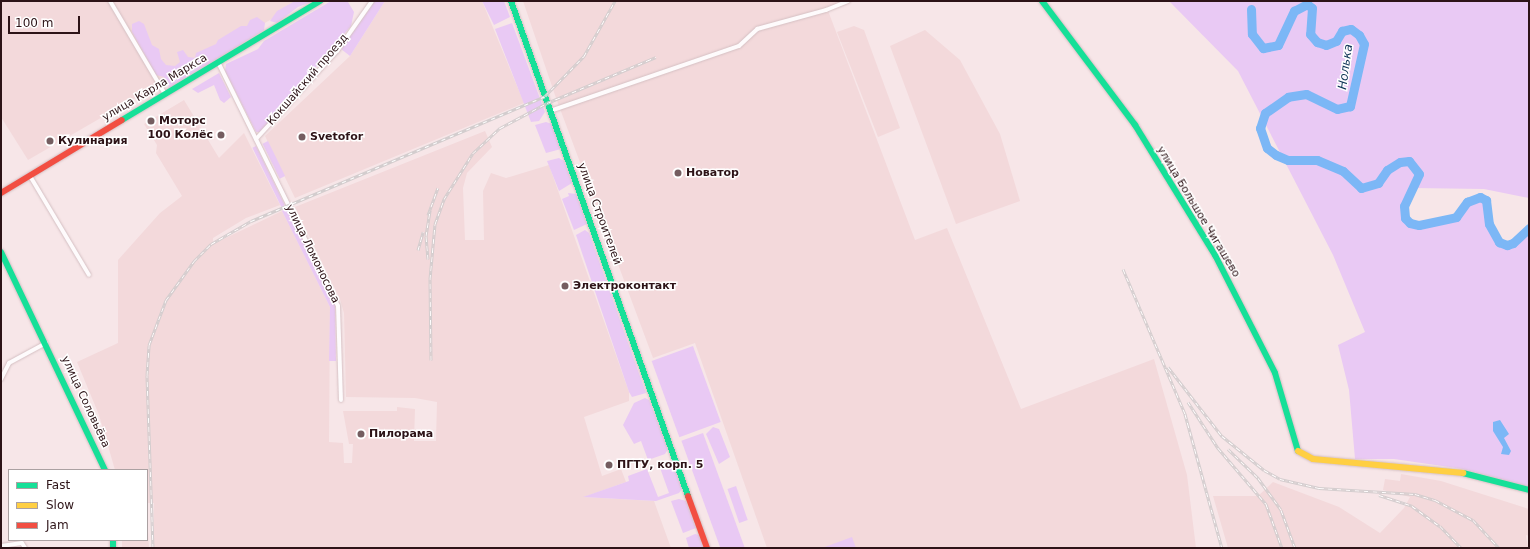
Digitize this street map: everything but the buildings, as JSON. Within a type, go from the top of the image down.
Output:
[{"type":"street","points":[[110,1],[166,94]]},
{"type":"street","name":"улица Карла Маркса","points":[[1,193],[320,1]]},
{"type":"street","name":"Кокшайский проезд","points":[[256,139],[337,50],[372,1]]},
{"type":"street","name":"улица Строителей","points":[[511,1],[707,548]]},
{"type":"street","points":[[550,111],[739,46],[757,29],[826,10],[848,1]]},
{"type":"street","name":"улица Большое Чигашево","points":[[1042,1],[1135,125],[1215,255],[1275,373],[1299,453],[1313,459],[1458,472],[1529,490]]},
{"type":"street","name":"улица Ломоносова","points":[[218,62],[338,306],[341,400]]},
{"type":"street","points":[[30,176],[90,275]]},
{"type":"street","name":"улица Соловьёва","points":[[1,252],[46,343],[105,469]]},
{"type":"street","points":[[1,379],[9,363],[46,343]]},
{"type":"street","points":[[1,546],[22,543],[25,548]]},
{"type":"shaded area","points":[[1,1],[303,1],[28,160],[1,117]]},
{"type":"shaded area","points":[[295,1],[314,1],[298,7],[277,23],[270,21],[277,11]]},
{"type":"shaded area","points":[[331,1],[348,2],[354,12],[351,26],[260,132],[256,132],[225,71],[226,64],[258,49],[264,41]]},
{"type":"shaded area","points":[[375,1],[385,1],[350,56],[341,49]]},
{"type":"shaded area","points":[[385,1],[482,1],[524,103],[295,198],[265,136],[350,56]]},
{"type":"shaded area","points":[[482,1],[504,1],[510,17],[494,25]]},
{"type":"shaded area","points":[[523,1],[845,1],[827,8],[915,240],[947,228],[1021,409],[1154,359],[1187,475],[1196,548],[767,548],[695,343],[653,358],[556,98]]},
{"type":"shaded area","points":[[1169,1],[1529,1],[1529,198],[1484,189],[1413,188],[1404,206],[1405,218],[1419,225],[1456,217],[1467,202],[1480,197],[1486,200],[1489,224],[1499,242],[1507,245],[1513,243],[1529,228],[1529,487],[1463,469],[1394,459],[1355,459],[1349,390],[1338,345],[1365,332],[1333,255],[1238,71]]},
{"type":"shaded area","points":[[257,17],[265,23],[264,30],[168,89],[169,84],[164,77],[156,75],[132,32],[132,24],[139,21],[144,24],[152,45],[159,49],[161,59],[166,65],[175,66],[180,62],[177,52],[183,50],[188,57],[195,58],[196,53],[216,44],[218,40],[241,26],[247,26],[250,20]]},
{"type":"shaded area","points":[[512,23],[545,112],[539,121],[531,122],[495,29]]},
{"type":"shaded area","points":[[854,26],[864,30],[900,128],[878,137],[837,32]]},
{"type":"shaded area","points":[[925,30],[960,60],[1000,134],[1020,201],[956,224],[890,46]]},
{"type":"shaded area","points":[[219,73],[231,97],[224,103],[220,100],[214,85],[198,93],[192,89]]},
{"type":"shaded area","points":[[184,100],[219,158],[244,133],[280,205],[246,218],[213,238],[213,244],[282,211],[330,307],[329,442],[343,443],[344,463],[352,463],[353,444],[349,444],[343,411],[397,411],[397,407],[415,409],[414,441],[436,441],[437,402],[415,398],[346,397],[344,313],[340,299],[295,207],[485,131],[492,147],[467,173],[463,188],[465,240],[484,240],[483,191],[491,173],[506,178],[549,165],[629,392],[629,401],[584,417],[602,476],[621,469],[626,482],[584,497],[654,501],[671,548],[153,548],[154,503],[148,503],[148,469],[115,469],[99,415],[77,362],[118,343],[118,260],[160,213],[182,196],[156,153],[157,145],[144,124]]},
{"type":"shaded area","points":[[546,122],[552,124],[561,149],[546,153],[535,125]]},
{"type":"shaded area","points":[[268,141],[285,176],[280,179],[263,144]]},
{"type":"shaded area","points":[[256,146],[285,205],[281,207],[252,148]]},
{"type":"shaded area","points":[[559,158],[564,161],[572,183],[559,191],[547,161]]},
{"type":"shaded area","points":[[568,193],[576,194],[587,224],[574,230],[562,199],[569,196]]},
{"type":"shaded area","points":[[286,207],[335,305],[336,361],[329,361],[330,307],[282,211]]},
{"type":"shaded area","points":[[585,230],[589,233],[646,393],[632,397],[629,392],[576,235]]},
{"type":"shaded area","points":[[693,346],[721,422],[679,437],[652,361]]},
{"type":"shaded area","points":[[645,398],[649,400],[668,449],[665,454],[648,460],[641,441],[634,444],[623,425],[634,403]]},
{"type":"shaded area","points":[[713,427],[719,429],[730,457],[719,464],[706,434]]},
{"type":"shaded area","points":[[703,433],[745,548],[720,548],[681,441]]},
{"type":"shaded area","points":[[669,462],[673,463],[682,489],[679,493],[656,501],[583,497],[629,481],[628,476],[647,469],[658,497],[669,493],[659,465]]},
{"type":"shaded area","points":[[1401,474],[1441,481],[1529,509],[1529,536],[1526,535],[1528,548],[1228,548],[1213,496],[1258,496],[1273,482],[1339,507],[1380,533],[1404,508],[1410,497],[1383,490],[1385,479],[1400,481]]},
{"type":"shaded area","points":[[736,486],[748,520],[739,523],[727,489]]},
{"type":"shaded area","points":[[679,499],[686,501],[696,528],[683,533],[671,501]]},
{"type":"shaded area","points":[[148,532],[149,548],[122,548],[122,541],[148,541]]},
{"type":"shaded area","points":[[695,534],[699,535],[704,548],[689,548],[686,538]]},
{"type":"shaded area","points":[[852,537],[856,548],[822,548]]},
{"type":"water","points":[[1500,420],[1509,434],[1504,438],[1511,451],[1509,455],[1501,454],[1503,447],[1493,431],[1493,422]]},
{"type":"waterway","name":"Нолька","points":[[1251,9],[1252,34],[1263,48],[1278,45],[1294,11],[1307,4],[1312,8],[1310,34],[1317,42],[1326,45],[1336,41],[1342,31],[1351,29],[1359,35],[1364,44],[1350,106],[1337,109],[1306,94],[1288,97],[1265,113],[1260,128],[1267,148],[1276,155],[1288,160],[1317,160],[1343,171],[1361,188],[1378,183],[1387,170],[1400,162],[1409,161],[1419,174],[1404,206],[1405,218],[1410,223],[1419,225],[1456,217],[1467,202],[1480,197],[1486,200],[1489,224],[1499,242],[1507,245],[1513,243],[1529,228]]},
{"type":"railway","points":[[153,548],[147,375],[149,345],[166,300],[194,261],[211,244],[251,221],[545,96],[584,56],[615,1]]},
{"type":"railway","points":[[431,360],[430,279],[435,224],[444,199],[473,153],[500,128],[547,103],[656,57]]},
{"type":"railway","points":[[428,215],[438,188]]},
{"type":"railway","points":[[428,259],[426,236],[430,210]]},
{"type":"railway","points":[[418,250],[423,232]]},
{"type":"railway","points":[[1123,269],[1185,414],[1222,548]]},
{"type":"railway","points":[[1168,367],[1222,436],[1264,470],[1280,479],[1319,488],[1415,494],[1435,500],[1473,520],[1499,548]]},
{"type":"railway","points":[[1188,402],[1218,448],[1266,504],[1282,548]]},
{"type":"railway","points":[[1228,449],[1258,478],[1281,510],[1295,548]]},
{"type":"railway","points":[[1379,495],[1412,506],[1440,526],[1461,548]]},
{"type":"traffic: fast","points":[[122,120],[320,1]]},
{"type":"traffic: fast","points":[[511,1],[688,496]]},
{"type":"traffic: fast","points":[[1042,1],[1135,125],[1215,255],[1275,373],[1298,451]]},
{"type":"traffic: fast","points":[[1,252],[105,469]]},
{"type":"traffic: fast","points":[[1463,473],[1529,490]]},
{"type":"traffic: fast","points":[[113,541],[113,548]]},
{"type":"traffic: slow","points":[[1298,451],[1313,459],[1463,473]]},
{"type":"traffic: jam","points":[[1,193],[122,120]]},
{"type":"traffic: jam","points":[[688,496],[707,548]]},
{"type":"place","name":"Моторс","points":[[151,121]]},
{"type":"place","name":"100 Колёс","points":[[221,135]]},
{"type":"place","name":"Svetofor","points":[[302,137]]},
{"type":"place","name":"Кулинария","points":[[50,141]]},
{"type":"place","name":"Новатор","points":[[678,173]]},
{"type":"place","name":"Электроконтакт","points":[[565,286]]},
{"type":"place","name":"Пилорама","points":[[361,434]]},
{"type":"place","name":"ПГТУ, корп. 5","points":[[609,465]]}]
